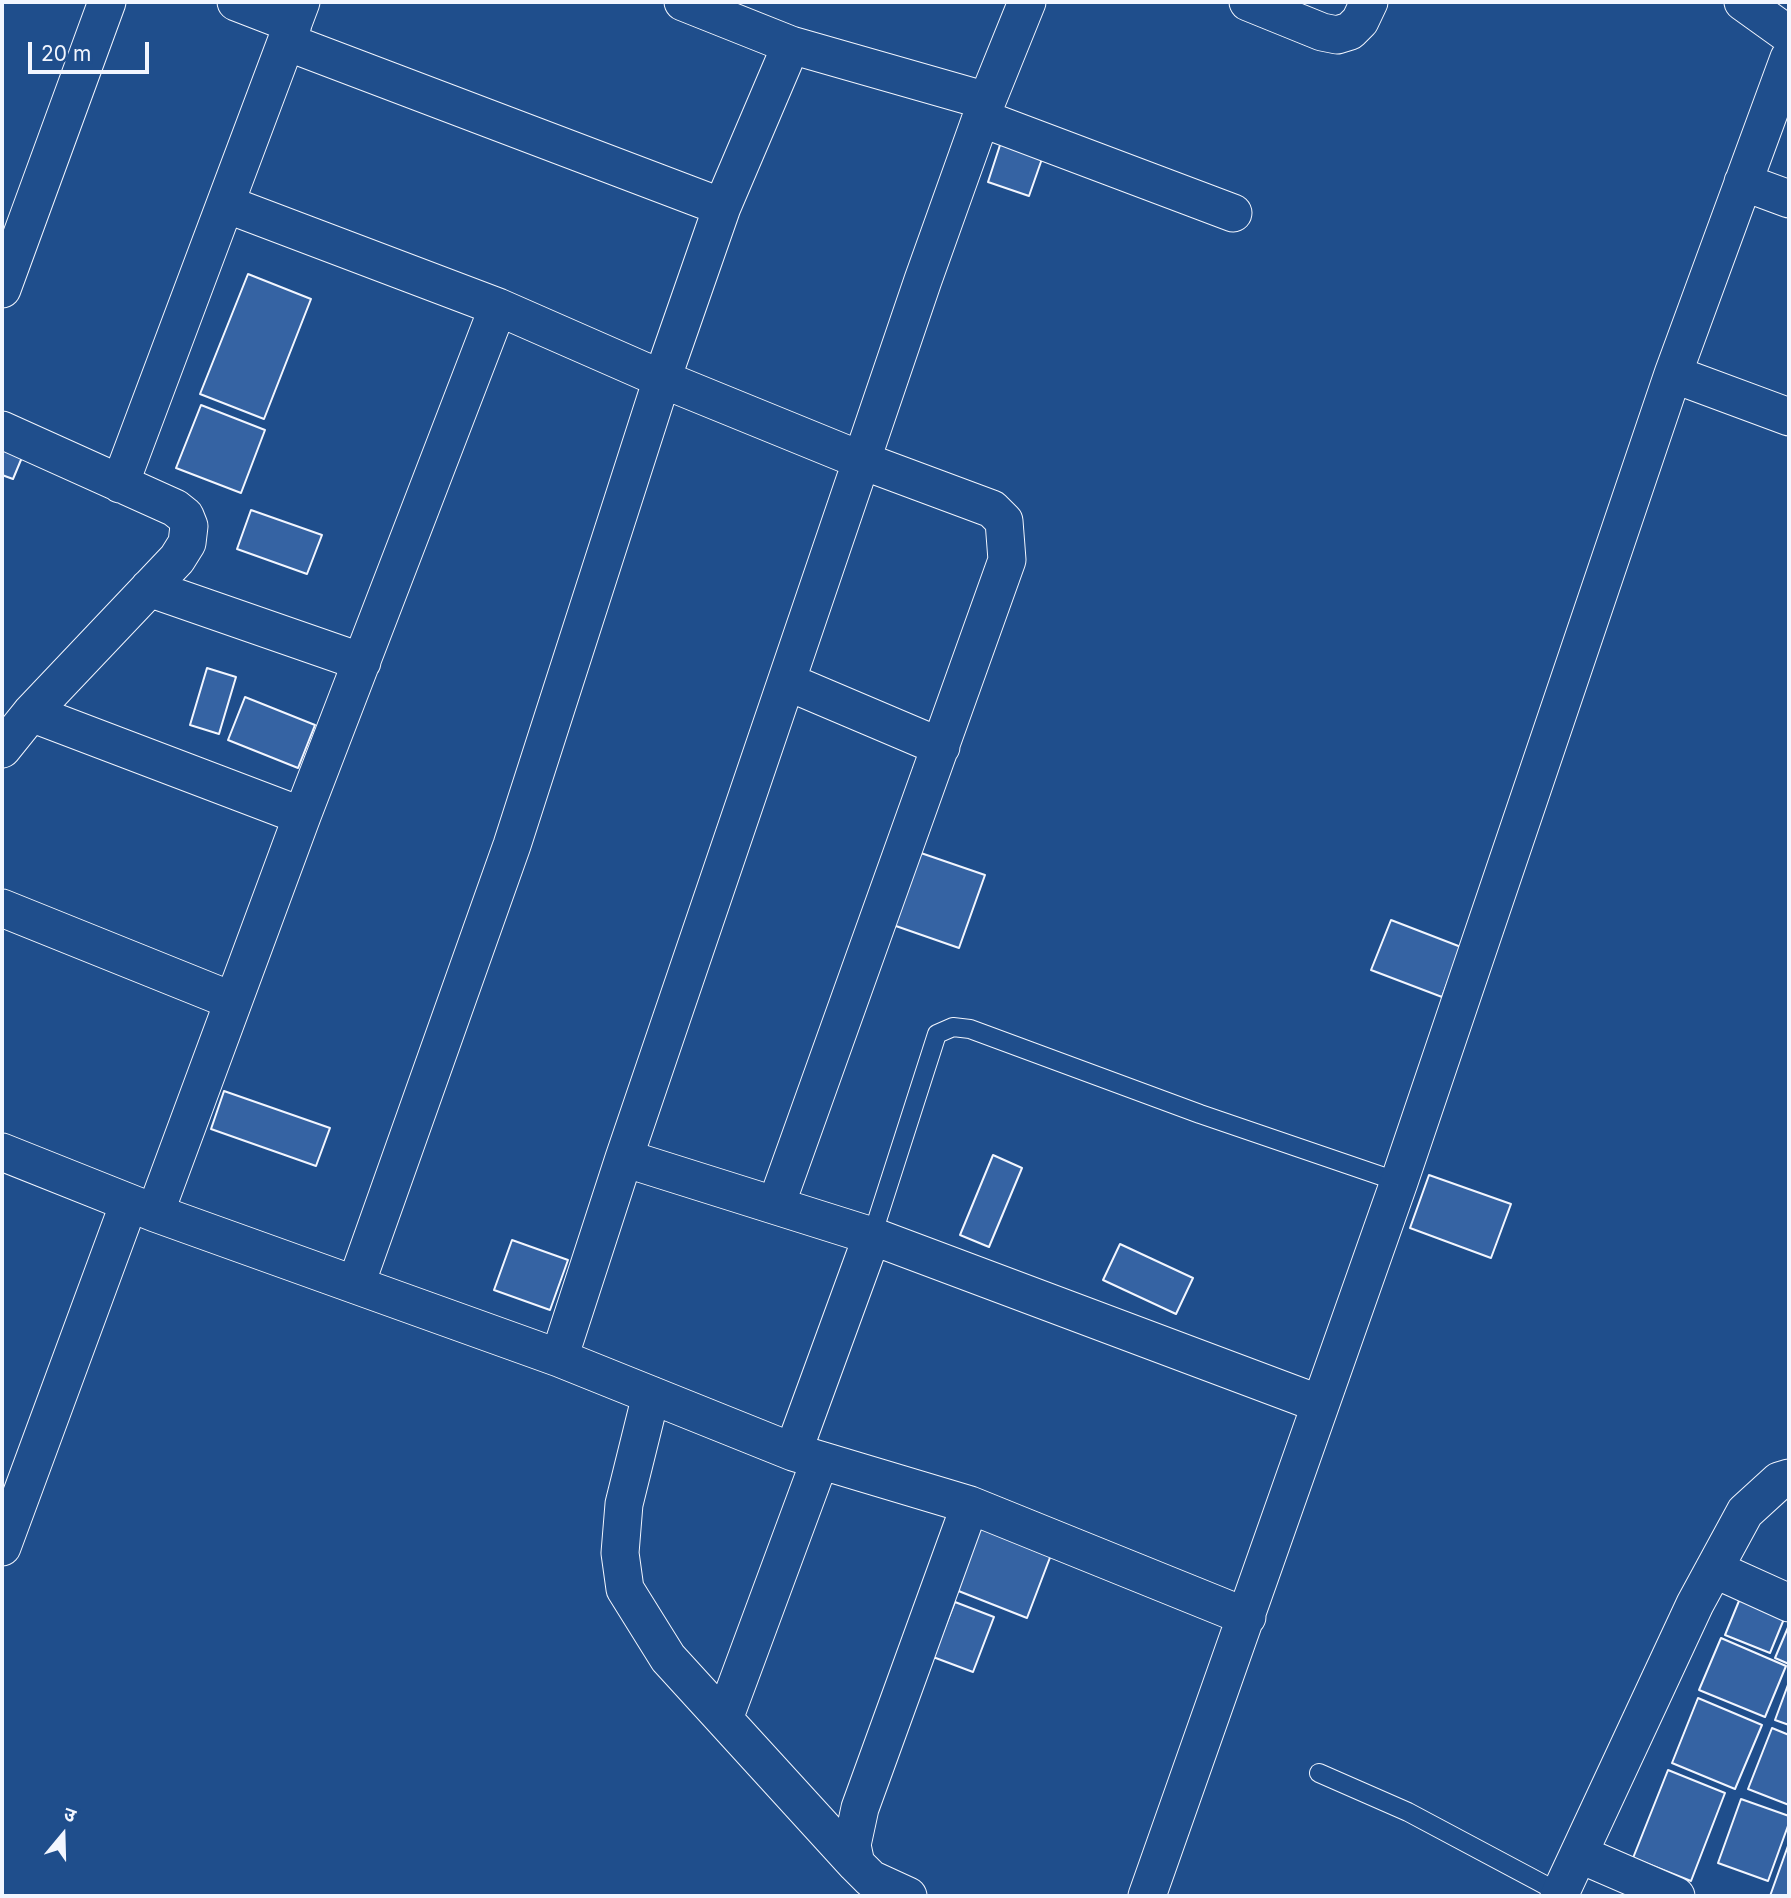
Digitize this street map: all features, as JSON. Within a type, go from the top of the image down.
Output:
[{"type":"street","points":[[2,289],[107,2]]},
{"type":"street","points":[[236,2],[294,22],[722,207]]},
{"type":"street","points":[[683,2],[732,11],[791,45],[984,109],[1233,213]]},
{"type":"street","points":[[559,1358],[624,1158],[923,280],[984,109],[1027,2]]},
{"type":"street","points":[[1248,2],[1322,32],[1337,35],[1350,31],[1360,22],[1369,2]]},
{"type":"street","points":[[1743,2],[1789,35]]},
{"type":"street","points":[[120,484],[294,22]]},
{"type":"street","points":[[356,1284],[512,845],[662,379],[722,207],[791,45]]},
{"type":"street","points":[[1147,1896],[1399,1182],[1674,374],[1789,58]]},
{"type":"street","points":[[1744,182],[1789,199]]},
{"type":"street","points":[[226,204],[498,307],[662,379],[863,461],[992,509],[1004,521],[1007,560],[776,1205]]},
{"type":"street","points":[[2,1547],[142,1208],[233,1001],[498,307]]},
{"type":"street","points":[[1674,374],[1789,417]]},
{"type":"street","points":[[2,430],[175,508],[185,516],[189,526],[187,544],[177,559],[31,713],[2,749]]},
{"type":"street","points":[[149,588],[362,662]]},
{"type":"street","points":[[788,682],[941,747]]},
{"type":"street","points":[[31,713],[302,816]]},
{"type":"street","points":[[2,908],[233,1001]]},
{"type":"street","points":[[2,1152],[142,1208],[559,1358],[806,1456],[970,1505],[1247,1617]]},
{"type":"street","points":[[624,1158],[872,1236],[1320,1404]]},
{"type":"street","points":[[724,1719],[872,1236]]},
{"type":"street","points":[[651,1395],[624,1504],[621,1553],[625,1589],[668,1658],[856,1864],[871,1880],[908,1896]]},
{"type":"street","points":[[1560,1895],[1695,1604],[1745,1512],[1779,1481],[1789,1478]]},
{"type":"street","points":[[856,1864],[852,1845],[860,1808],[970,1505]]},
{"type":"street","points":[[1714,1569],[1789,1603]]},
{"type":"street","points":[[1579,1854],[1676,1896]]},
{"type":"lane","points":[[872,1236],[937,1034],[953,1027],[970,1029],[1200,1114],[1399,1182]]},
{"type":"lane","points":[[1319,1773],[1408,1812],[1560,1895]]},
{"type":"building","points":[[1001,142],[1043,156],[1029,196],[988,182]]},
{"type":"building","points":[[248,274],[311,299],[264,419],[200,394]]},
{"type":"building","points":[[201,405],[265,430],[241,493],[176,468]]},
{"type":"building","points":[[2,433],[28,443],[13,479],[2,475]]},
{"type":"building","points":[[251,510],[322,535],[307,574],[237,549]]},
{"type":"building","points":[[207,668],[236,677],[219,734],[190,725]]},
{"type":"building","points":[[245,697],[315,725],[298,768],[228,740]]},
{"type":"building","points":[[918,852],[985,875],[959,948],[893,925]]},
{"type":"building","points":[[1391,920],[1461,947],[1442,997],[1371,970]]},
{"type":"building","points":[[224,1091],[330,1128],[316,1166],[211,1129]]},
{"type":"building","points":[[993,1155],[1022,1168],[989,1247],[960,1235]]},
{"type":"building","points":[[1429,1175],[1511,1204],[1491,1258],[1410,1228]]},
{"type":"building","points":[[512,1240],[568,1260],[550,1310],[494,1290]]},
{"type":"building","points":[[1120,1244],[1193,1278],[1176,1314],[1103,1280]]},
{"type":"building","points":[[983,1519],[1054,1547],[1027,1618],[956,1590]]},
{"type":"building","points":[[1741,1596],[1786,1614],[1770,1653],[1725,1635]]},
{"type":"building","points":[[955,1602],[994,1617],[973,1672],[933,1657]]},
{"type":"building","points":[[1789,1625],[1789,1664],[1775,1658]]},
{"type":"building","points":[[1721,1638],[1786,1666],[1765,1717],[1699,1690]]},
{"type":"building","points":[[1789,1682],[1789,1725],[1775,1720]]},
{"type":"building","points":[[1698,1698],[1762,1725],[1735,1789],[1672,1763]]},
{"type":"building","points":[[1772,1728],[1789,1735],[1789,1805],[1748,1789]]},
{"type":"building","points":[[1668,1770],[1725,1793],[1691,1881],[1633,1858]]},
{"type":"building","points":[[1741,1799],[1789,1816],[1789,1823],[1768,1881],[1718,1863]]},
{"type":"building","points":[[1789,1843],[1789,1896],[1770,1896]]}]
